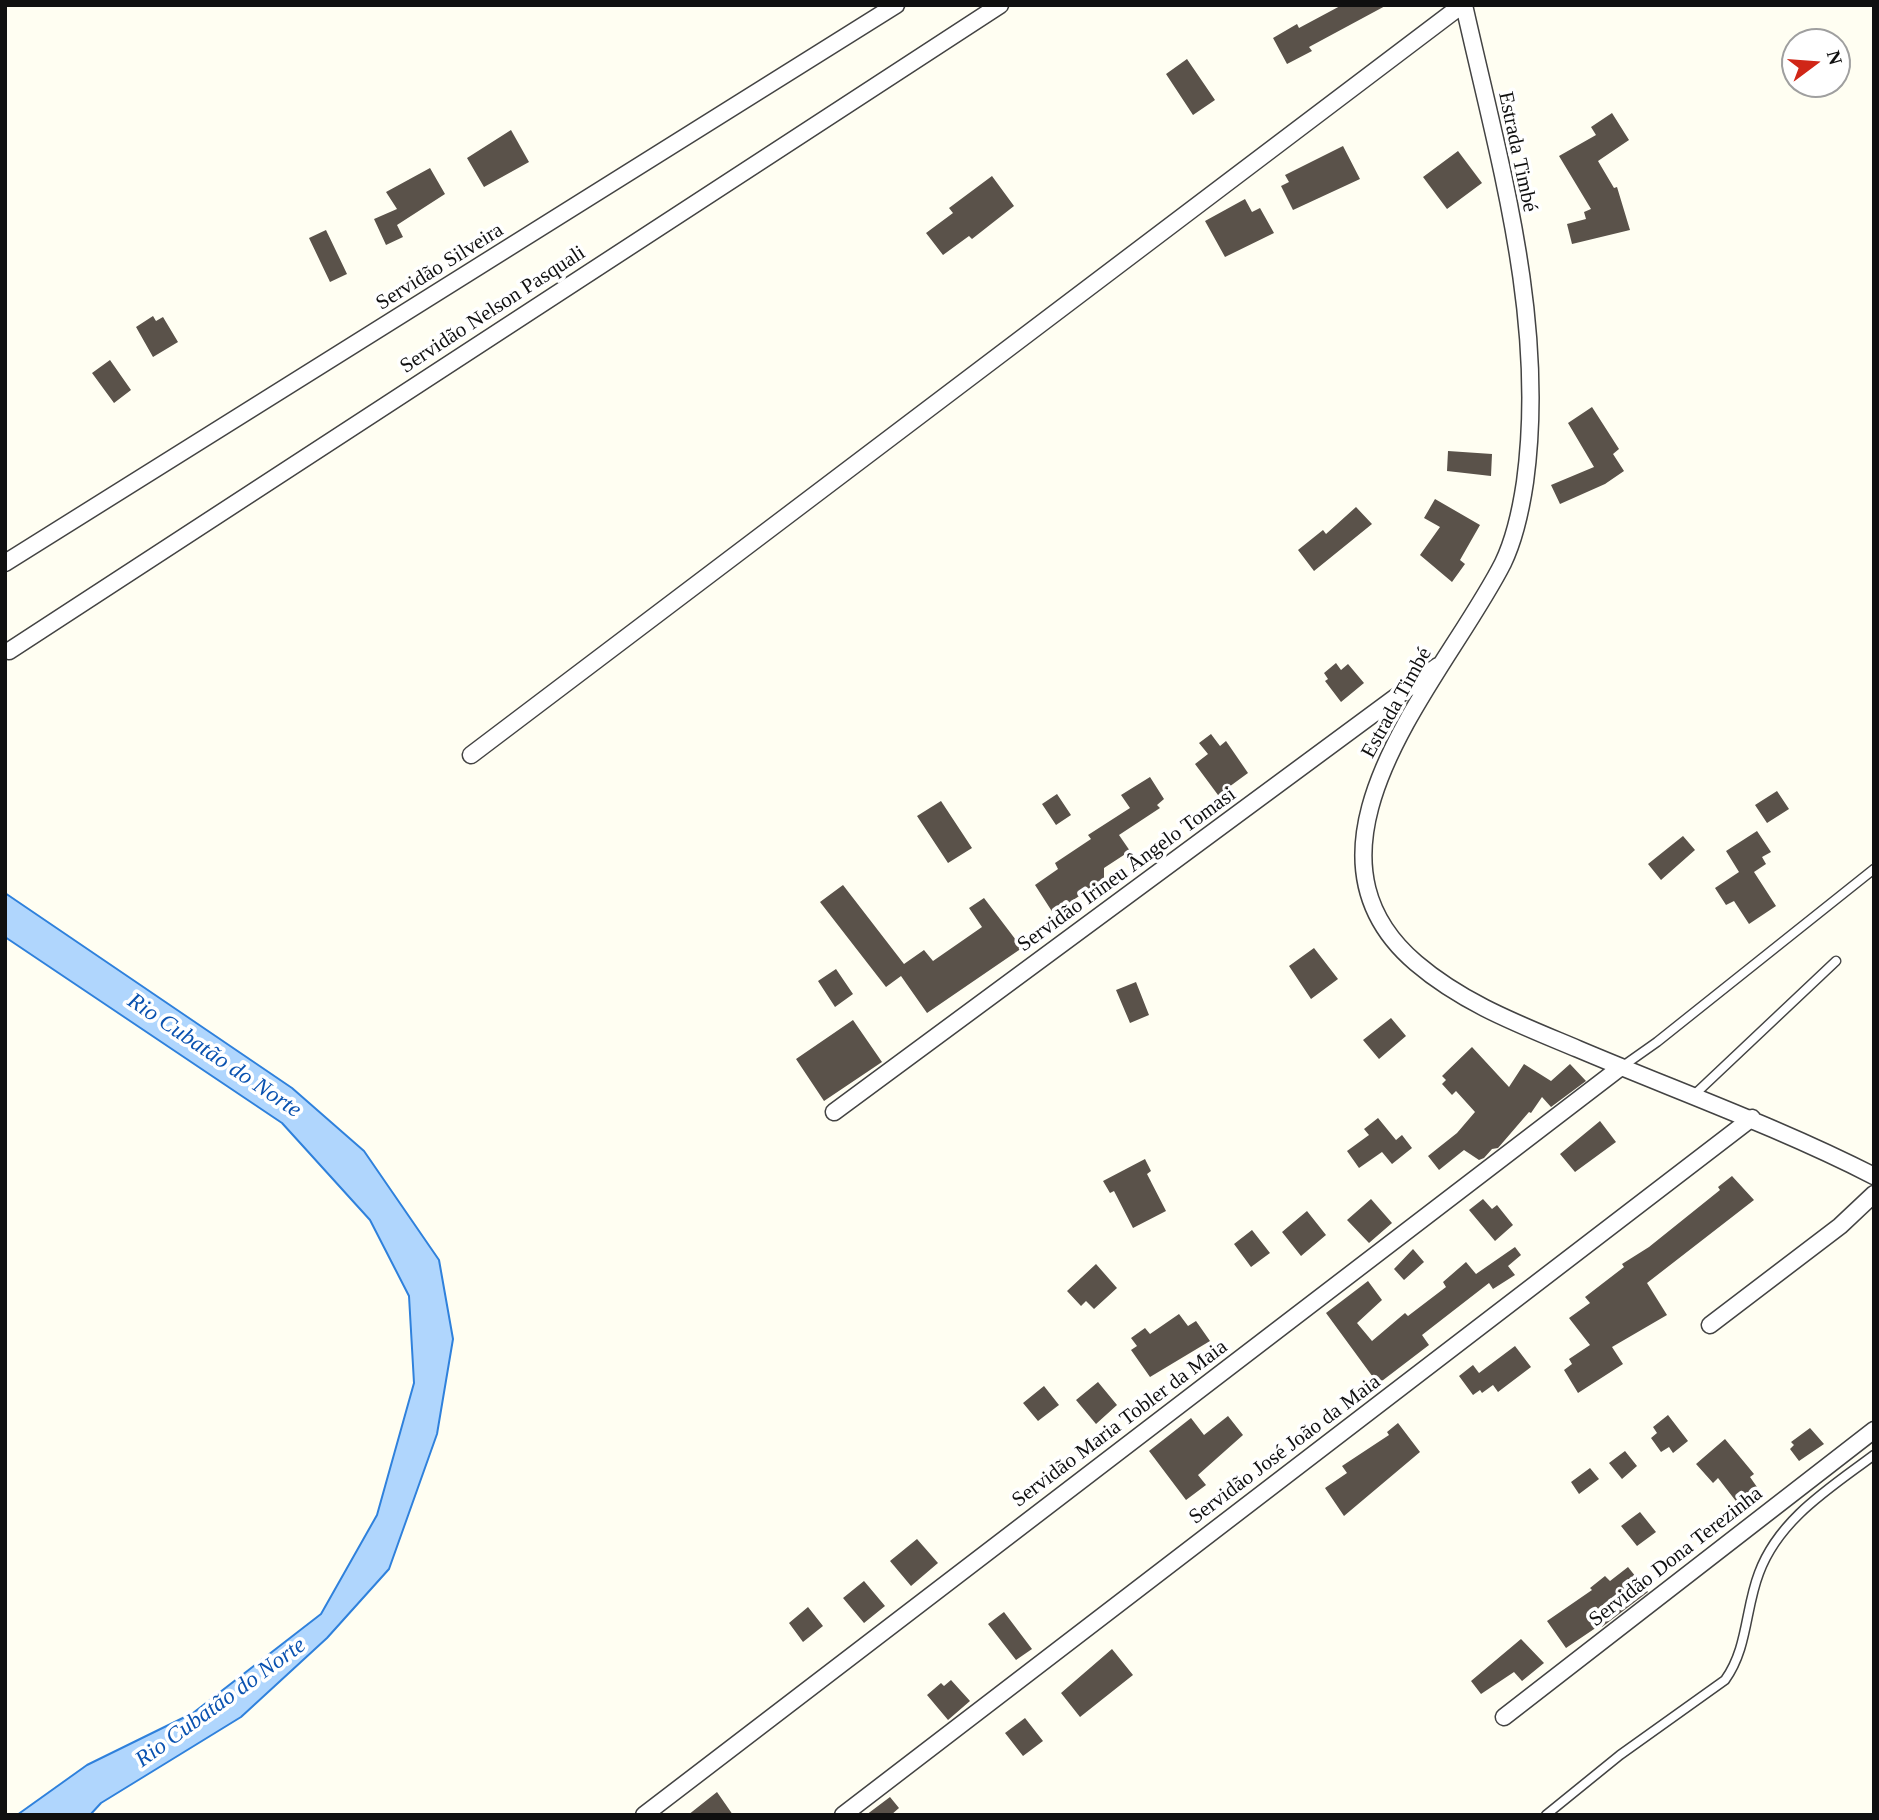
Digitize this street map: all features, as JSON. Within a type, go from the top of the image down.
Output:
[{"type":"street","name":"Servidão Silveira","points":[[5,563],[896,5]]},
{"type":"street","name":"Servidão Nelson Pasquali","points":[[9,651],[1000,5]]},
{"type":"street","name":"Estrada Timbé","points":[[1463,5],[1521,274],[1531,341],[1532,407],[1525,483],[1517,526],[1503,562],[1390,751],[1372,796],[1363,845],[1367,894],[1385,931],[1414,962],[1458,995],[1621,1067],[1792,1135],[1874,1177]]},
{"type":"street","points":[[471,755],[1463,5]]},
{"type":"street","name":"Servidão Irineu Ângelo Tomasi","points":[[834,1112],[1444,662]]},
{"type":"street","name":"Servidão Maria Tobler da Maia","points":[[644,1815],[1621,1067]]},
{"type":"street","name":"Servidão José João da Maia","points":[[843,1815],[1752,1118]]},
{"type":"street","points":[[1710,1325],[1840,1226],[1874,1194]]},
{"type":"street","name":"Servidão Dona Terezinha","points":[[1504,1717],[1874,1430]]},
{"type":"lane","points":[[1621,1067],[1657,1042],[1874,869]]},
{"type":"lane","points":[[1694,1096],[1836,961]]},
{"type":"lane","points":[[1546,1815],[1620,1755],[1725,1680],[1736,1665],[1759,1573],[1775,1543],[1802,1510],[1874,1455]]},
{"type":"water","name":"Rio Cubatão do Norte","points":[[5,893],[292,1088],[364,1151],[439,1260],[453,1339],[437,1434],[389,1569],[327,1638],[241,1717],[101,1803],[90,1815],[17,1815],[87,1765],[193,1713],[321,1614],[377,1515],[414,1383],[409,1296],[370,1220],[282,1123],[5,937]]},
{"type":"building","points":[[1342,5],[1387,5],[1309,47],[1312,51],[1287,64],[1273,38],[1297,24],[1299,28]]},
{"type":"building","points":[[1187,59],[1215,100],[1193,115],[1166,74]]},
{"type":"building","points":[[1612,113],[1629,140],[1598,161],[1614,188],[1617,187],[1630,230],[1572,244],[1567,224],[1586,219],[1584,212],[1591,209],[1559,156],[1596,135],[1591,127]]},
{"type":"building","points":[[511,130],[529,162],[484,187],[467,158]]},
{"type":"building","points":[[1343,146],[1360,179],[1293,210],[1281,186],[1289,182],[1285,175]]},
{"type":"building","points":[[1458,151],[1482,183],[1447,209],[1423,177]]},
{"type":"building","points":[[430,168],[445,194],[397,225],[403,237],[386,245],[374,219],[397,209],[386,192]]},
{"type":"building","points":[[992,176],[1014,206],[972,239],[969,236],[943,255],[926,233],[953,213],[949,208]]},
{"type":"building","points":[[1245,199],[1252,212],[1260,208],[1274,233],[1225,257],[1205,221]]},
{"type":"building","points":[[326,230],[347,274],[330,282],[309,238]]},
{"type":"building","points":[[153,316],[156,321],[163,317],[178,342],[153,357],[136,327]]},
{"type":"building","points":[[110,360],[131,390],[114,403],[92,373]]},
{"type":"building","points":[[1592,407],[1619,449],[1613,454],[1624,471],[1605,484],[1560,504],[1551,485],[1594,467],[1568,423]]},
{"type":"building","points":[[1448,451],[1492,454],[1491,476],[1447,471]]},
{"type":"building","points":[[1435,499],[1480,525],[1460,560],[1465,564],[1452,582],[1420,555],[1440,527],[1424,518]]},
{"type":"building","points":[[1356,507],[1372,524],[1314,571],[1298,550],[1323,530],[1326,534]]},
{"type":"building","points":[[1336,663],[1341,670],[1348,664],[1364,683],[1341,702],[1325,681],[1328,679],[1324,673]]},
{"type":"building","points":[[1211,734],[1220,746],[1226,741],[1248,773],[1218,795],[1195,764],[1208,754],[1199,743]]},
{"type":"building","points":[[1150,777],[1164,799],[1157,805],[1160,808],[1119,835],[1130,851],[1104,868],[1104,880],[1053,913],[1035,885],[1058,869],[1055,863],[1091,839],[1088,835],[1130,808],[1121,795]]},
{"type":"building","points":[[1777,791],[1789,809],[1767,823],[1755,805]]},
{"type":"building","points":[[1057,794],[1071,815],[1056,825],[1042,804]]},
{"type":"building","points":[[941,801],[972,848],[948,863],[917,816]]},
{"type":"building","points":[[1757,831],[1771,852],[1762,857],[1766,864],[1754,872],[1776,906],[1749,924],[1734,901],[1726,905],[1715,888],[1739,872],[1726,851]]},
{"type":"building","points":[[1683,836],[1695,850],[1661,880],[1648,864]]},
{"type":"building","points":[[843,885],[904,964],[924,950],[933,961],[982,927],[969,908],[984,898],[1022,948],[927,1013],[901,976],[886,987],[820,902]]},
{"type":"building","points":[[1314,948],[1338,979],[1311,999],[1289,966]]},
{"type":"building","points":[[836,969],[853,994],[835,1007],[818,981]]},
{"type":"building","points":[[1136,982],[1149,1015],[1130,1023],[1116,990]]},
{"type":"building","points":[[1391,1018],[1406,1036],[1379,1059],[1363,1040]]},
{"type":"building","points":[[853,1020],[882,1062],[824,1101],[796,1059]]},
{"type":"building","points":[[1472,1047],[1509,1087],[1524,1064],[1551,1081],[1570,1064],[1586,1081],[1551,1107],[1542,1097],[1531,1113],[1529,1112],[1498,1148],[1492,1149],[1484,1158],[1479,1160],[1464,1150],[1439,1170],[1428,1156],[1457,1133],[1475,1112],[1456,1091],[1452,1095],[1442,1084],[1446,1080],[1442,1076]]},
{"type":"building","points":[[1378,1118],[1396,1140],[1402,1135],[1412,1148],[1392,1164],[1382,1152],[1359,1168],[1347,1151],[1369,1135],[1364,1129]]},
{"type":"building","points":[[1600,1121],[1616,1142],[1575,1172],[1560,1154]]},
{"type":"building","points":[[1145,1159],[1151,1171],[1147,1174],[1166,1211],[1133,1228],[1114,1191],[1110,1193],[1103,1181]]},
{"type":"building","points":[[1732,1176],[1754,1200],[1647,1283],[1667,1315],[1612,1347],[1623,1364],[1578,1393],[1564,1370],[1572,1364],[1569,1359],[1590,1345],[1569,1318],[1590,1303],[1585,1297],[1624,1267],[1622,1264],[1649,1247],[1720,1190],[1718,1187]]},
{"type":"building","points":[[1371,1199],[1392,1223],[1369,1243],[1347,1220]]},
{"type":"building","points":[[1483,1199],[1492,1209],[1497,1205],[1513,1225],[1495,1241],[1469,1210]]},
{"type":"building","points":[[1307,1211],[1326,1235],[1301,1256],[1282,1232]]},
{"type":"building","points":[[1252,1230],[1270,1253],[1251,1267],[1234,1244]]},
{"type":"building","points":[[1515,1247],[1521,1255],[1508,1266],[1515,1275],[1493,1289],[1489,1283],[1422,1335],[1429,1345],[1378,1384],[1326,1313],[1368,1281],[1382,1300],[1357,1323],[1372,1341],[1405,1313],[1408,1316],[1446,1287],[1443,1282],[1466,1262],[1476,1274]]},
{"type":"building","points":[[1413,1249],[1424,1262],[1404,1280],[1394,1269]]},
{"type":"building","points":[[1096,1264],[1117,1288],[1094,1309],[1086,1301],[1081,1306],[1067,1291]]},
{"type":"building","points":[[1179,1314],[1188,1326],[1196,1321],[1210,1341],[1150,1377],[1131,1350],[1137,1346],[1131,1338],[1145,1328],[1150,1334]]},
{"type":"building","points":[[1515,1346],[1531,1367],[1498,1392],[1493,1385],[1482,1393],[1480,1390],[1473,1395],[1459,1376],[1473,1365],[1479,1373]]},
{"type":"building","points":[[1098,1382],[1117,1405],[1096,1424],[1076,1400]]},
{"type":"building","points":[[1044,1386],[1059,1405],[1038,1421],[1023,1403]]},
{"type":"building","points":[[1668,1415],[1688,1441],[1673,1453],[1669,1447],[1661,1452],[1651,1438],[1657,1433],[1653,1427]]},
{"type":"building","points":[[1228,1416],[1243,1435],[1198,1475],[1206,1485],[1186,1500],[1149,1451],[1191,1418],[1204,1435]]},
{"type":"building","points":[[1398,1423],[1420,1452],[1344,1516],[1325,1488],[1347,1473],[1342,1466],[1389,1435],[1387,1432]]},
{"type":"building","points":[[1810,1428],[1824,1444],[1799,1461],[1790,1449],[1794,1445],[1791,1442]]},
{"type":"building","points":[[1725,1439],[1754,1474],[1750,1477],[1757,1487],[1753,1490],[1758,1497],[1742,1509],[1718,1478],[1713,1483],[1696,1464]]},
{"type":"building","points":[[1625,1451],[1637,1466],[1622,1479],[1609,1463]]},
{"type":"building","points":[[1590,1468],[1599,1479],[1579,1494],[1571,1482]]},
{"type":"building","points":[[1640,1512],[1656,1532],[1637,1546],[1621,1526]]},
{"type":"building","points":[[917,1539],[938,1563],[911,1586],[890,1561]]},
{"type":"building","points":[[1628,1567],[1648,1592],[1602,1627],[1600,1625],[1566,1648],[1547,1621],[1592,1590],[1590,1588],[1605,1576],[1610,1581]]},
{"type":"building","points":[[864,1581],[885,1606],[864,1623],[843,1598]]},
{"type":"building","points":[[808,1607],[823,1626],[803,1642],[789,1623]]},
{"type":"building","points":[[1004,1612],[1032,1649],[1016,1660],[988,1624]]},
{"type":"building","points":[[1521,1639],[1544,1663],[1522,1681],[1514,1672],[1481,1694],[1471,1681]]},
{"type":"building","points":[[1112,1649],[1133,1675],[1080,1717],[1061,1693]]},
{"type":"building","points":[[951,1680],[970,1701],[948,1720],[927,1695],[941,1683],[944,1686]]},
{"type":"building","points":[[1025,1718],[1043,1741],[1023,1756],[1005,1733]]},
{"type":"building","points":[[717,1792],[733,1815],[688,1815]]},
{"type":"building","points":[[890,1797],[899,1808],[891,1815],[866,1815]]}]
